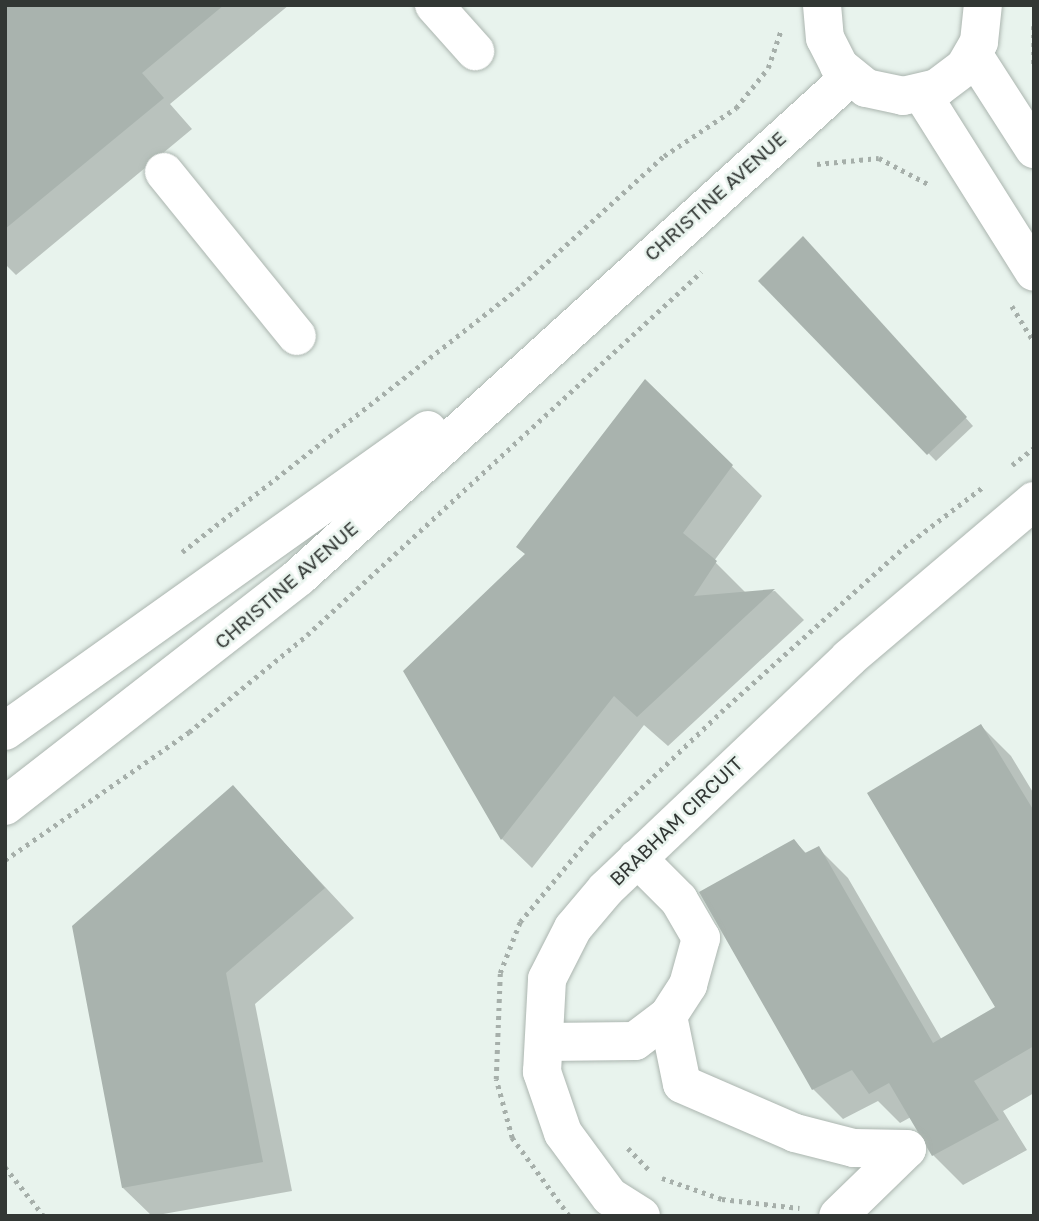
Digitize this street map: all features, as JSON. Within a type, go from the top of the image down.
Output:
[{"type":"street","points":[[435,5],[475,51]]},
{"type":"street","points":[[822,5],[825,38],[850,77],[884,94],[922,94],[951,79],[973,54],[983,5]]},
{"type":"street","points":[[973,54],[1034,149]]},
{"type":"street","name":"CHRISTINE AVENUE","points":[[5,806],[299,577],[550,344],[850,77]]},
{"type":"street","points":[[922,94],[1034,272]]},
{"type":"street","points":[[164,172],[297,336]]},
{"type":"street","name":"CHRISTINE AVENUE","points":[[5,731],[550,344]]},
{"type":"street","name":"BRABHAM CIRCUIT","points":[[642,1216],[610,1197],[563,1133],[542,1072],[547,979],[573,928],[637,858],[849,658],[1034,501]]},
{"type":"street","points":[[544,1042],[635,1041],[668,1016],[698,964],[701,938],[680,900],[637,858]]},
{"type":"street","points":[[668,1016],[682,1084],[794,1133],[854,1148],[907,1149],[840,1214]]},
{"type":"path","points":[[177,557],[522,285],[664,156],[736,108],[768,68],[782,20]]},
{"type":"path","points":[[1034,26],[1034,68]]},
{"type":"path","points":[[810,167],[879,158],[921,178],[950,204],[979,185]]},
{"type":"path","points":[[5,860],[189,732],[307,635],[710,262]]},
{"type":"path","points":[[619,1138],[652,1173],[687,1190],[840,1214]]},
{"type":"path","points":[[5,1167],[44,1216]]},
{"type":"building","points":[[5,5],[224,5],[142,73],[164,98],[5,229]]},
{"type":"building","points":[[803,236],[967,417],[927,455],[758,281]]},
{"type":"building","points":[[645,379],[733,465],[683,533],[717,561],[694,596],[775,589],[637,717],[614,696],[501,840],[403,671],[525,554],[516,547]]},
{"type":"building","points":[[981,724],[1034,811],[1034,1046],[974,1081],[999,1120],[932,1156],[889,1083],[869,1094],[852,1070],[812,1090],[699,892],[794,839],[805,853],[819,846],[933,1043],[995,1007],[867,793]]},
{"type":"building","points":[[233,785],[325,888],[226,973],[263,1162],[122,1188],[72,926]]}]
